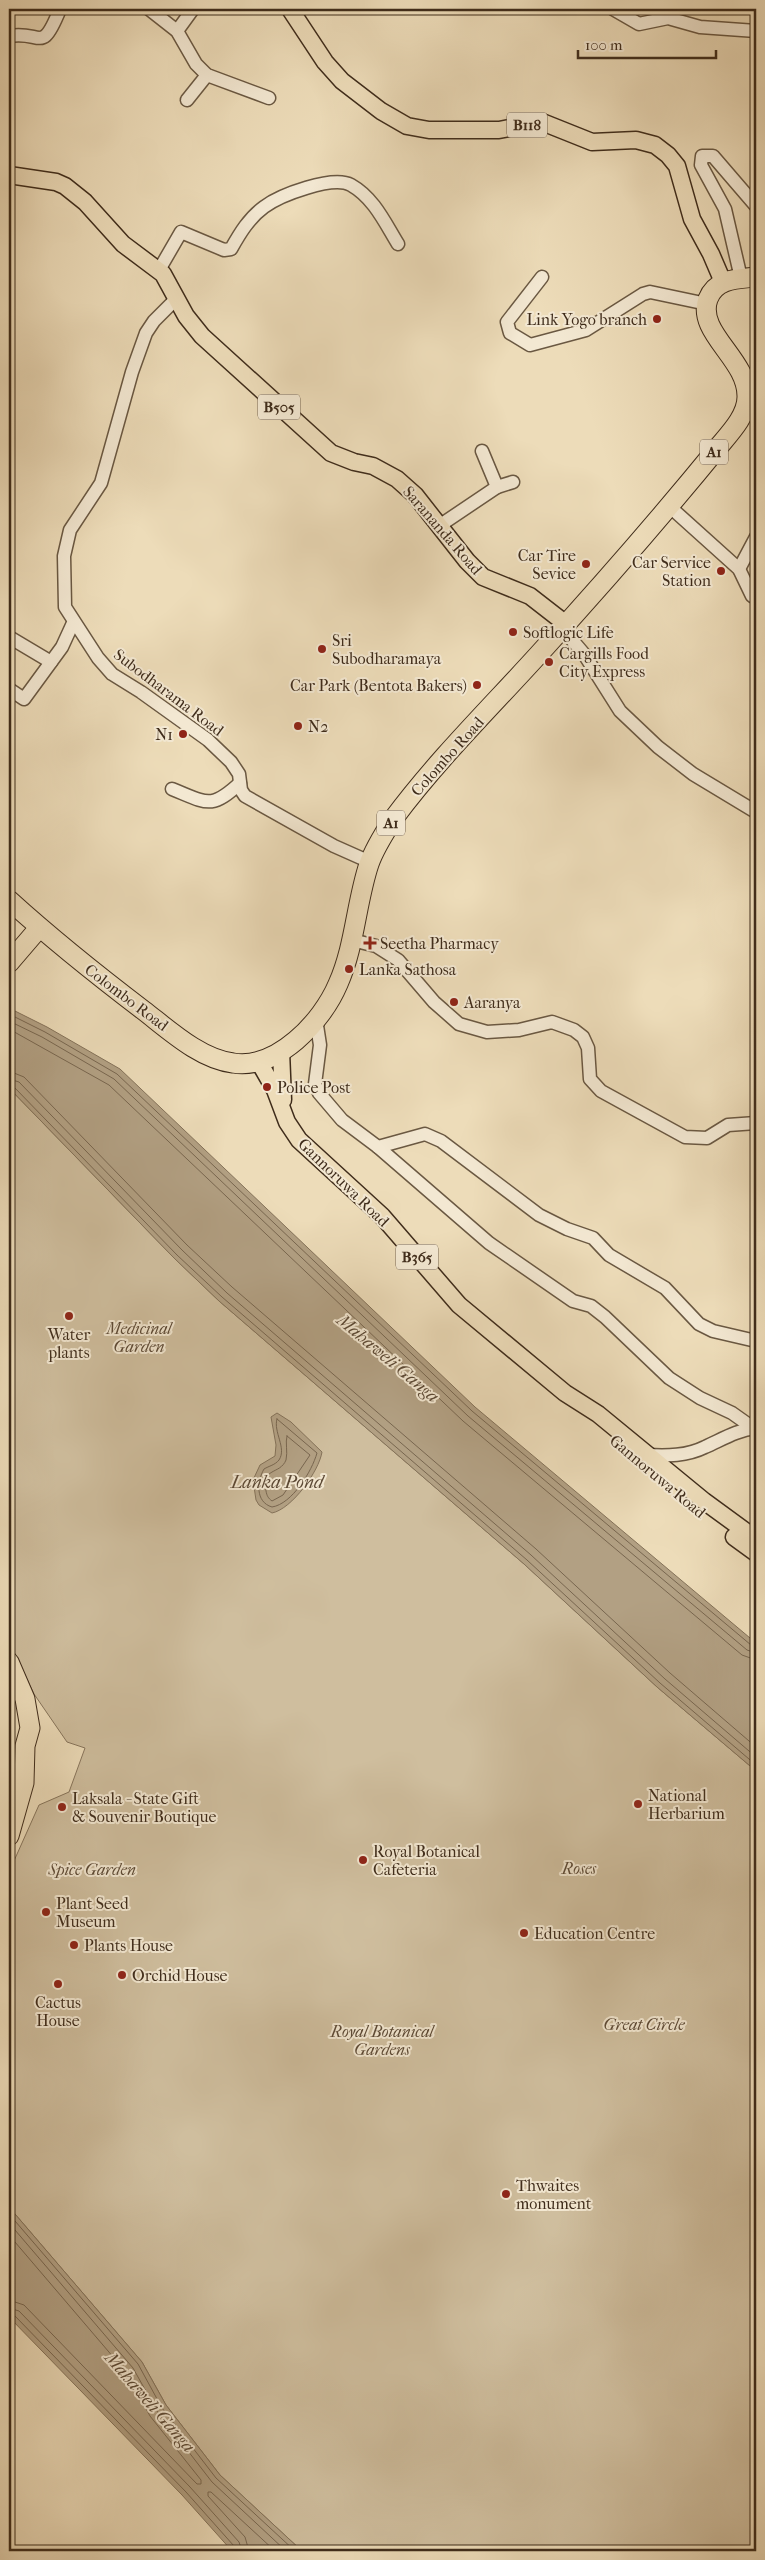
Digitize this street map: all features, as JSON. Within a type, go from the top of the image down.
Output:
[{"type":"highway","points":[[707,304],[714,289],[740,279]]},
{"type":"highway","name":"Colombo Road","points":[[9,900],[39,928],[168,1030],[201,1051],[226,1062],[243,1064],[259,1062],[281,1051],[316,1019],[338,986],[352,940],[370,862],[382,836],[405,803],[564,626],[732,431],[746,403],[744,375],[711,328],[707,318],[707,304]]},
{"type":"highway","points":[[12,959],[39,928]]},
{"type":"highway","points":[[9,1662],[25,1699],[30,1728],[26,1746],[24,1783],[9,1836]]},
{"type":"highway","points":[[9,1691],[19,1731],[26,1746]]},
{"type":"main road","name":"B118","points":[[290,9],[326,62],[342,81],[381,111],[407,126],[429,130],[484,130],[510,129],[542,122],[592,142],[636,140],[655,145],[677,166],[692,220],[711,254],[740,279]]},
{"type":"main road","name":"Sarananda Road","points":[[9,175],[50,180],[65,186],[99,215],[123,244],[159,270],[169,283],[176,299],[202,336],[320,444],[338,456],[373,466],[397,479],[415,495],[467,561],[483,577],[530,596],[564,626]]},
{"type":"main road","name":"Gannoruwa Road","points":[[281,1051],[283,1110]]},
{"type":"main road","name":"Gannoruwa Road","points":[[259,1062],[298,1140],[382,1216],[459,1305],[565,1393],[598,1414],[704,1502],[756,1540]]},
{"type":"main road","name":"Gannoruwa Road","points":[[565,1393],[583,1414],[662,1480],[756,1553]]},
{"type":"street","points":[[9,36],[15,35],[38,39],[44,37],[52,28],[60,9]]},
{"type":"street","points":[[149,9],[177,31],[196,64],[207,76],[269,98]]},
{"type":"street","points":[[177,31],[193,9]]},
{"type":"street","points":[[613,9],[639,24],[668,18],[700,27],[756,31]]},
{"type":"street","points":[[187,100],[207,76]]},
{"type":"street","points":[[740,279],[725,208],[701,165],[702,156],[713,156],[756,206]]},
{"type":"street","points":[[159,270],[181,232],[224,250],[231,249],[244,226],[264,206],[292,193],[332,182],[349,184],[368,196],[398,244]]},
{"type":"street","points":[[542,278],[507,322],[510,333],[530,345],[586,330],[643,294],[650,292],[707,304]]},
{"type":"street","name":"Subodharama Road","points":[[176,299],[146,333],[132,372],[101,483],[70,530],[64,556],[65,607],[73,623],[112,674],[208,740],[231,762],[239,774],[241,790],[246,796],[334,846],[370,862]]},
{"type":"street","points":[[482,451],[497,487]]},
{"type":"street","points":[[439,526],[497,487],[513,482]]},
{"type":"street","points":[[669,506],[739,568],[752,596],[756,598]]},
{"type":"street","points":[[739,568],[756,537]]},
{"type":"street","points":[[9,689],[24,699],[62,647],[73,623]]},
{"type":"street","points":[[564,626],[620,711],[693,774],[756,812]]},
{"type":"street","points":[[9,637],[52,662]]},
{"type":"street","points":[[172,789],[197,799],[214,802],[223,799],[240,783]]},
{"type":"street","points":[[352,940],[376,946],[398,960],[434,1002],[459,1024],[488,1032],[519,1030],[552,1022],[574,1030],[584,1037],[588,1048],[590,1079],[601,1090],[684,1137],[707,1138],[728,1125],[756,1124]]},
{"type":"street","points":[[316,1019],[320,1045],[315,1084],[319,1093],[342,1120],[378,1147],[489,1243],[574,1301],[590,1306],[606,1317],[669,1378],[700,1398],[732,1413],[756,1429]]},
{"type":"street","points":[[378,1147],[425,1134],[441,1141],[539,1215],[567,1230],[593,1238],[609,1255],[665,1288],[699,1324],[713,1332],[756,1341]]},
{"type":"street","points":[[647,1454],[686,1453],[704,1448],[726,1435],[756,1429]]},
{"type":"green space","name":"Royal Botanical Gardens","points":[[9,1088],[174,1258],[219,1301],[524,1564],[657,1687],[756,1771],[756,2551],[302,2551],[220,2475],[166,2405],[142,2362],[9,2207],[9,1872],[39,1805],[69,1792],[85,1748],[67,1742],[34,1694],[9,1641]]},
{"type":"water","name":"Mahaweli Ganga","points":[[9,1008],[47,1027],[120,1069],[475,1407],[756,1643],[756,1771],[657,1687],[524,1564],[219,1301],[174,1258],[9,1088]]},
{"type":"water","name":"Lanka Pond","points":[[277,1413],[291,1422],[322,1452],[316,1469],[296,1497],[280,1510],[272,1513],[259,1505],[256,1500],[253,1480],[260,1465],[275,1456],[276,1445],[271,1417]]},
{"type":"water","name":"Mahaweli Ganga","points":[[9,2207],[142,2362],[166,2405],[220,2475],[302,2551],[232,2551],[182,2495],[9,2317]]},
{"type":"place","name":"Link Yogo branch","points":[[657,319]]},
{"type":"place","name":"Car Tire Sevice","points":[[586,564]]},
{"type":"place","name":"Car Service Station","points":[[721,571]]},
{"type":"place","name":"Softlogic Life","points":[[513,632]]},
{"type":"place","name":"Sri Subodharamaya","points":[[322,649]]},
{"type":"place","name":"Cargills Food City Express","points":[[549,662]]},
{"type":"place","name":"Car Park (Bentota Bakers)","points":[[477,685]]},
{"type":"place","name":"N2","points":[[298,726]]},
{"type":"place","name":"N1","points":[[183,734]]},
{"type":"place","name":"Seetha Pharmacy","points":[[370,943]]},
{"type":"place","name":"Lanka Sathosa","points":[[349,969]]},
{"type":"place","name":"Aaranya","points":[[454,1002]]},
{"type":"place","name":"Police Post","points":[[267,1087]]},
{"type":"place","name":"Water plants","points":[[69,1316]]},
{"type":"place","name":"National Herbarium","points":[[638,1804]]},
{"type":"place","name":"Laksala - State Gift & Souvenir Boutique","points":[[62,1807]]},
{"type":"place","name":"Royal Botanical Cafeteria","points":[[363,1860]]},
{"type":"place","name":"Plant Seed Museum","points":[[46,1912]]},
{"type":"place","name":"Education Centre","points":[[524,1933]]},
{"type":"place","name":"Plants House","points":[[74,1945]]},
{"type":"place","name":"Orchid House","points":[[122,1975]]},
{"type":"place","name":"Cactus House","points":[[58,1984]]},
{"type":"place","name":"Thwaites monument","points":[[506,2194]]},
{"type":"park label","name":"Medicinal Garden","points":[[139,1337]]},
{"type":"park label","name":"Roses","points":[[579,1868]]},
{"type":"park label","name":"Spice Garden","points":[[92,1869]]},
{"type":"park label","name":"Great Circle","points":[[644,2024]]}]
